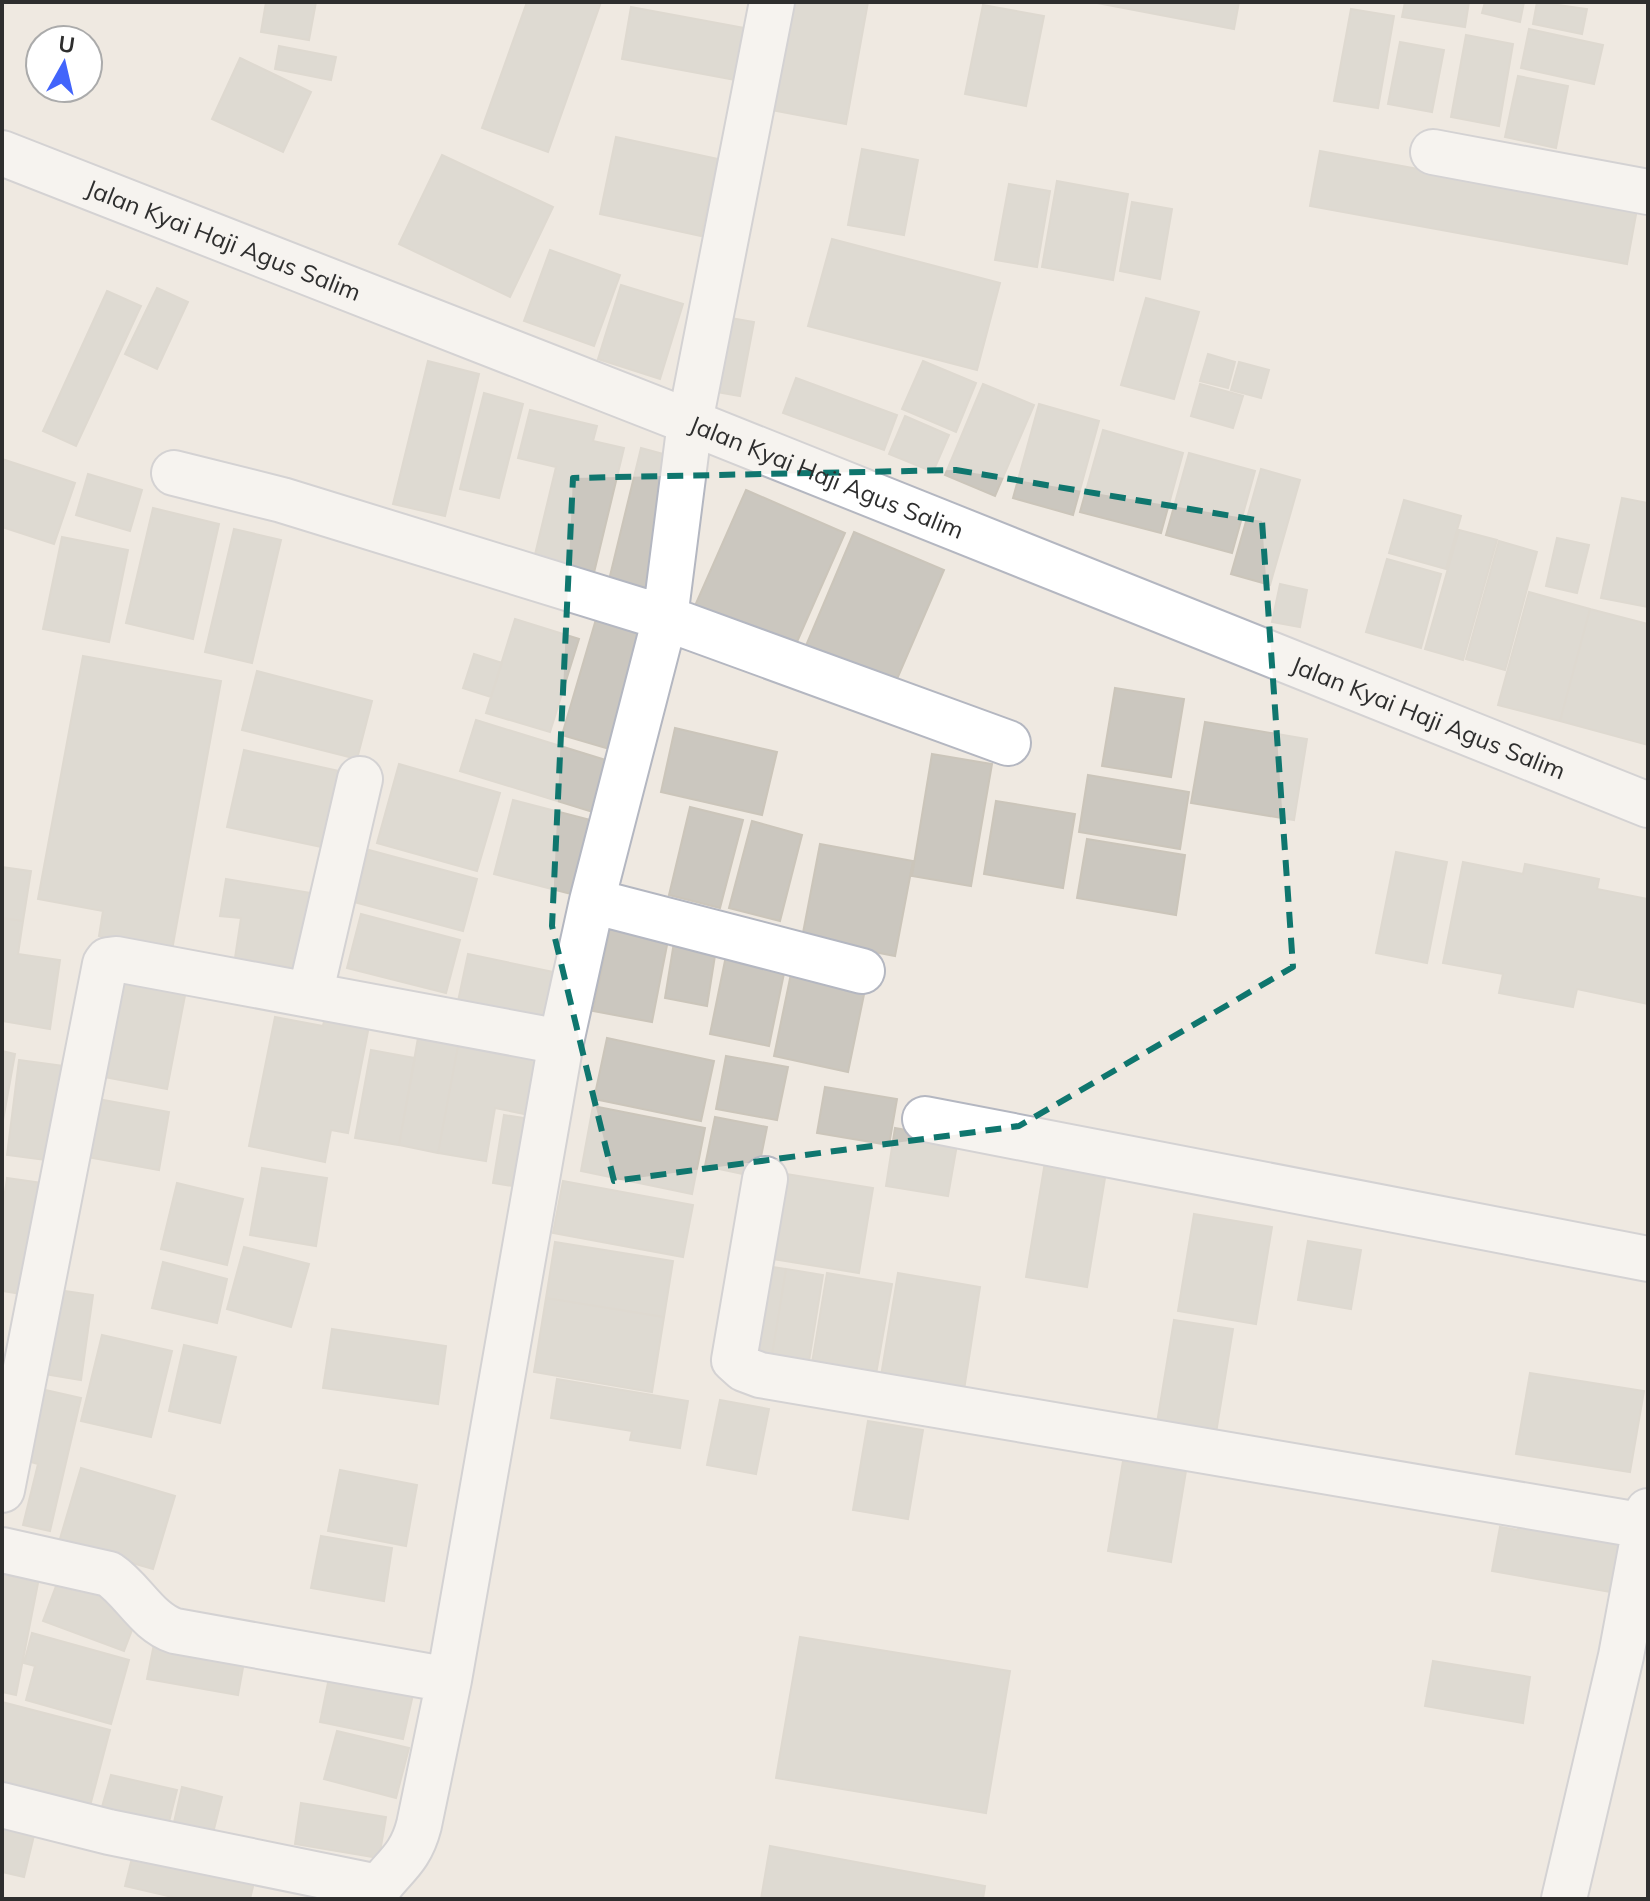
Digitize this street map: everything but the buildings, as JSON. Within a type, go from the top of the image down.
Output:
[{"type":"street","points":[[2,1805],[374,1893],[407,1857],[415,1842],[449,1680],[561,1042],[592,901],[665,618],[690,422],[772,2]]},
{"type":"street","points":[[1433,152],[1648,192]]},
{"type":"street","name":"Jalan Kyai Haji Agus Salim","points":[[2,153],[690,422],[1648,805]]},
{"type":"street","points":[[174,473],[282,500],[665,618],[1008,743]]},
{"type":"street","points":[[310,995],[360,779]]},
{"type":"street","points":[[592,901],[862,971]]},
{"type":"street","points":[[2,1490],[108,960],[116,959],[561,1042]]},
{"type":"street","points":[[925,1119],[1648,1259]]},
{"type":"street","points":[[765,1179],[734,1360],[752,1372],[1645,1540],[1564,1899]]},
{"type":"street","points":[[2,1550],[109,1574],[157,1621],[175,1631],[449,1680]]},
{"type":"highlighted area","points":[[956,470],[1262,521],[1293,967],[1019,1126],[614,1181],[552,926],[573,478]]}]
